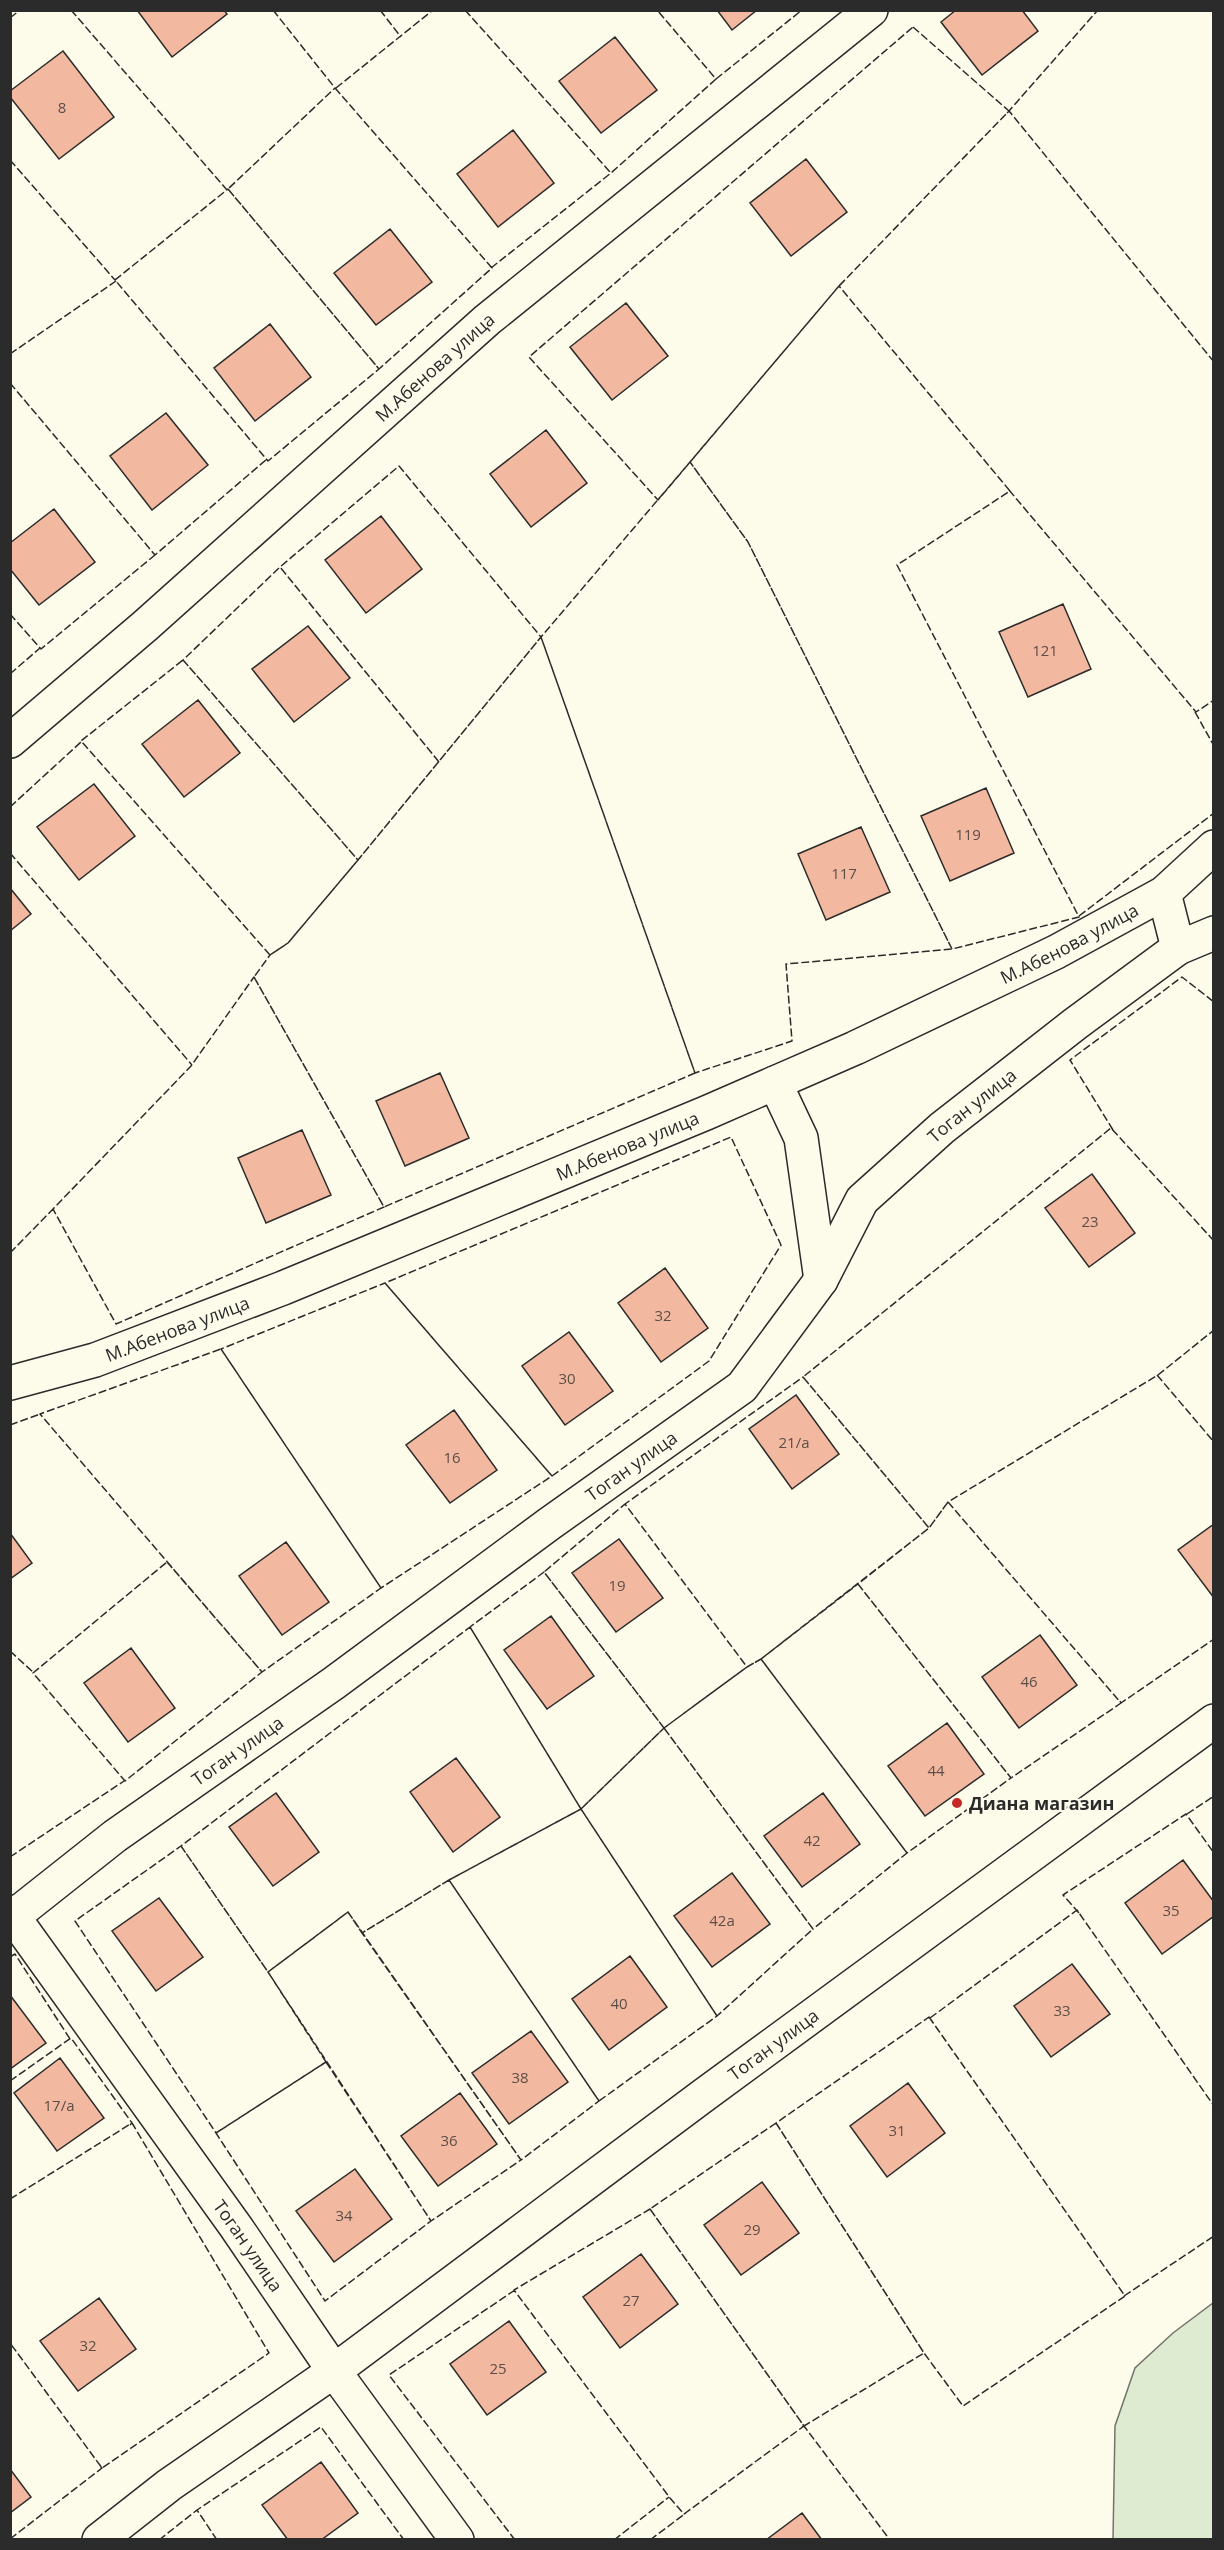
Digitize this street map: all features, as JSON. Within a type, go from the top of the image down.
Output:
[{"type":"street","name":"М.Абенова улица","points":[[10,741],[145,626],[487,320],[871,10]]},
{"type":"street","name":"М.Абенова улица","points":[[10,1383],[95,1360],[283,1288],[775,1083],[1056,952],[1164,893],[1214,848]]},
{"type":"street","points":[[1164,893],[1178,948]]},
{"type":"street","name":"Тоган улица","points":[[334,2371],[236,2227],[12,1914],[115,1836],[334,1683],[549,1524],[742,1387],[821,1280],[862,1200],[942,1128],[1075,1024],[1178,948],[1214,933]]},
{"type":"street","points":[[775,1083],[801,1138],[821,1280]]},
{"type":"street","name":"Тоган улица","points":[[99,2540],[169,2485],[334,2371],[704,2095],[1214,1721]]},
{"type":"street","points":[[334,2371],[457,2540]]},
{"type":"green space","points":[[1213,2303],[1213,2539],[1113,2539],[1115,2426],[1135,2368],[1173,2333]]},
{"type":"building","points":[[137,10],[224,10],[227,14],[172,57]]},
{"type":"building","points":[[717,10],[757,10],[732,30]]},
{"type":"building","points":[[956,10],[1022,10],[1038,31],[982,75],[941,22]]},
{"type":"building","points":[[615,37],[657,90],[601,133],[559,81]]},
{"type":"building","points":[[63,51],[114,117],[59,159],[10,97],[10,91]]},
{"type":"building","points":[[513,130],[554,183],[498,227],[457,174]]},
{"type":"building","points":[[806,159],[847,212],[791,256],[750,203]]},
{"type":"building","points":[[390,229],[432,282],[376,325],[334,273]]},
{"type":"building","points":[[626,303],[668,356],[612,400],[570,347]]},
{"type":"building","points":[[270,324],[311,377],[255,421],[214,368]]},
{"type":"building","points":[[166,413],[208,465],[152,510],[110,456]]},
{"type":"building","points":[[546,430],[587,483],[531,527],[490,474]]},
{"type":"building","points":[[54,509],[95,562],[39,605],[10,569],[10,543]]},
{"type":"building","points":[[381,516],[422,569],[366,613],[325,560]]},
{"type":"building","points":[[1063,604],[1091,669],[1028,697],[999,632]]},
{"type":"building","points":[[308,626],[350,678],[294,722],[252,669]]},
{"type":"building","points":[[198,700],[240,753],[184,797],[142,744]]},
{"type":"building","points":[[94,784],[135,836],[79,880],[37,827]]},
{"type":"building","points":[[986,788],[1014,853],[950,881],[921,816]]},
{"type":"building","points":[[861,827],[890,892],[826,920],[798,854]]},
{"type":"building","points":[[10,888],[31,914],[10,931]]},
{"type":"building","points":[[440,1073],[469,1138],[405,1166],[376,1101]]},
{"type":"building","points":[[302,1130],[331,1195],[266,1223],[238,1158]]},
{"type":"building","points":[[1092,1174],[1135,1233],[1089,1267],[1045,1208]]},
{"type":"building","points":[[665,1268],[708,1328],[661,1362],[618,1303]]},
{"type":"building","points":[[569,1332],[613,1391],[565,1425],[522,1366]]},
{"type":"building","points":[[796,1395],[839,1454],[792,1489],[749,1429]]},
{"type":"building","points":[[454,1410],[497,1470],[450,1503],[406,1445]]},
{"type":"building","points":[[1214,1524],[1214,1598],[1178,1550]]},
{"type":"building","points":[[10,1533],[32,1563],[10,1579]]},
{"type":"building","points":[[619,1539],[663,1598],[616,1632],[572,1573]]},
{"type":"building","points":[[286,1542],[329,1602],[282,1635],[239,1576]]},
{"type":"building","points":[[551,1616],[594,1676],[547,1709],[504,1650]]},
{"type":"building","points":[[1040,1635],[1077,1685],[1019,1728],[982,1677]]},
{"type":"building","points":[[131,1648],[175,1708],[128,1742],[84,1683]]},
{"type":"building","points":[[947,1723],[984,1774],[925,1816],[888,1766]]},
{"type":"building","points":[[456,1758],[500,1817],[453,1852],[410,1792]]},
{"type":"building","points":[[276,1793],[319,1852],[273,1886],[229,1827]]},
{"type":"building","points":[[823,1793],[860,1844],[802,1887],[764,1836]]},
{"type":"building","points":[[1183,1860],[1214,1902],[1214,1916],[1162,1954],[1125,1903]]},
{"type":"building","points":[[732,1873],[770,1924],[712,1967],[674,1916]]},
{"type":"building","points":[[159,1898],[203,1957],[156,1991],[112,1931]]},
{"type":"building","points":[[630,1956],[667,2007],[609,2050],[572,1999]]},
{"type":"building","points":[[1072,1964],[1110,2014],[1051,2057],[1014,2006]]},
{"type":"building","points":[[10,1995],[46,2043],[10,2069]]},
{"type":"building","points":[[531,2031],[568,2082],[509,2124],[472,2073]]},
{"type":"building","points":[[60,2058],[104,2118],[57,2151],[14,2093]]},
{"type":"building","points":[[908,2083],[945,2133],[887,2177],[850,2126]]},
{"type":"building","points":[[460,2093],[497,2144],[438,2186],[401,2136]]},
{"type":"building","points":[[355,2169],[392,2219],[334,2262],[296,2211]]},
{"type":"building","points":[[762,2182],[799,2233],[741,2275],[704,2225]]},
{"type":"building","points":[[641,2254],[678,2304],[620,2348],[583,2297]]},
{"type":"building","points":[[99,2298],[136,2349],[78,2391],[40,2341]]},
{"type":"building","points":[[509,2321],[546,2372],[487,2415],[450,2364]]},
{"type":"building","points":[[321,2462],[358,2513],[321,2540],[288,2540],[262,2505]]},
{"type":"building","points":[[10,2469],[31,2497],[10,2513]]},
{"type":"building","points":[[802,2513],[822,2540],[766,2540]]},
{"type":"fence","points":[[10,18],[20,10]]},
{"type":"fence","points":[[71,10],[227,190]]},
{"type":"fence","points":[[273,10],[335,88]]},
{"type":"fence","points":[[380,10],[401,37]]},
{"type":"fence","points":[[336,88],[433,10]]},
{"type":"fence","points":[[465,10],[611,173]]},
{"type":"fence","points":[[491,268],[611,173],[716,79],[657,10]]},
{"type":"fence","points":[[716,79],[802,10]]},
{"type":"fence","points":[[1011,113],[1009,111],[1098,10]]},
{"type":"fence","points":[[913,27],[1009,111],[839,286],[658,500],[529,357],[913,27]]},
{"type":"fence","points":[[335,88],[492,268],[379,369],[228,189],[335,88]]},
{"type":"fence","points":[[1007,113],[1009,111],[1214,362]]},
{"type":"fence","points":[[10,160],[115,280],[117,278]]},
{"type":"fence","points":[[228,189],[379,369],[268,461],[115,280],[228,189]]},
{"type":"fence","points":[[10,354],[116,281]]},
{"type":"fence","points":[[952,949],[748,542],[690,462],[541,637],[695,1073],[792,1041],[786,964],[952,949],[1079,917],[897,565],[1010,491],[839,286],[690,462],[748,542],[952,949]]},
{"type":"fence","points":[[10,383],[155,555],[267,459]]},
{"type":"fence","points":[[439,762],[280,567],[183,660],[358,860],[541,637],[399,466],[280,567],[439,762]]},
{"type":"fence","points":[[1009,490],[1196,712],[1214,700]]},
{"type":"fence","points":[[10,614],[41,649],[155,555],[153,553]]},
{"type":"fence","points":[[541,637],[695,1073],[384,1207],[254,977],[270,955],[288,943],[541,637]]},
{"type":"fence","points":[[10,674],[40,648]]},
{"type":"fence","points":[[183,660],[358,860],[288,943],[270,955],[81,741],[183,660]]},
{"type":"fence","points":[[1195,712],[1214,746]]},
{"type":"fence","points":[[10,807],[81,742]]},
{"type":"fence","points":[[1079,916],[1214,813]]},
{"type":"fence","points":[[10,853],[192,1065]]},
{"type":"fence","points":[[254,977],[384,1207],[116,1324],[53,1209],[191,1066],[254,977]]},
{"type":"fence","points":[[1113,1130],[1070,1060],[1182,977],[1214,1002]]},
{"type":"fence","points":[[1214,1241],[1111,1128],[803,1377],[929,1528],[948,1502],[1158,1375],[1214,1330]]},
{"type":"fence","points":[[552,1476],[385,1283],[221,1349],[381,1588],[552,1476],[709,1361],[781,1245],[731,1137],[385,1283],[552,1476]]},
{"type":"fence","points":[[10,1253],[54,1208]]},
{"type":"fence","points":[[221,1349],[381,1588],[262,1672],[40,1414],[221,1349]]},
{"type":"fence","points":[[1157,1375],[1214,1442]]},
{"type":"fence","points":[[803,1377],[929,1528],[761,1659],[747,1667],[625,1504],[803,1377]]},
{"type":"fence","points":[[10,1425],[40,1414],[42,1416]]},
{"type":"fence","points":[[948,1502],[1121,1703],[1011,1778],[858,1584],[929,1528],[948,1502]]},
{"type":"fence","points":[[664,1728],[544,1572],[470,1627],[581,1809],[664,1728],[747,1667],[625,1504],[544,1572],[664,1728]]},
{"type":"fence","points":[[167,1562],[262,1672],[125,1781],[33,1673],[167,1562]]},
{"type":"fence","points":[[858,1584],[1011,1778],[907,1853],[761,1659],[858,1584]]},
{"type":"fence","points":[[470,1627],[581,1809],[449,1880],[362,1933],[348,1912],[268,1972],[181,1846],[470,1627]]},
{"type":"fence","points":[[1120,1701],[1121,1703],[1214,1639]]},
{"type":"fence","points":[[10,1651],[34,1673]]},
{"type":"fence","points":[[761,1659],[907,1853],[813,1929],[664,1728],[761,1659]]},
{"type":"fence","points":[[664,1728],[813,1929],[717,2016],[581,1809],[664,1728]]},
{"type":"fence","points":[[10,1857],[124,1781]]},
{"type":"fence","points":[[1187,1814],[1214,1796]]},
{"type":"fence","points":[[581,1809],[717,2016],[599,2101],[449,1880],[581,1809]]},
{"type":"fence","points":[[1079,1913],[1063,1895],[1186,1814],[1214,1853]]},
{"type":"fence","points":[[181,1846],[268,1972],[326,2062],[216,2133],[75,1921],[181,1846]]},
{"type":"fence","points":[[449,1880],[599,2101],[521,2160],[362,1933],[449,1880]]},
{"type":"fence","points":[[930,2018],[1077,1910],[1214,2106]]},
{"type":"fence","points":[[348,1912],[521,2160],[431,2221],[268,1972],[348,1912]]},
{"type":"fence","points":[[10,1957],[15,1954],[70,2039]]},
{"type":"fence","points":[[929,2017],[1125,2296],[963,2406],[924,2353],[776,2123],[929,2017]]},
{"type":"fence","points":[[10,2081],[71,2038],[132,2123],[130,2125]]},
{"type":"fence","points":[[326,2062],[431,2221],[325,2301],[216,2133],[326,2062]]},
{"type":"fence","points":[[10,2199],[132,2123],[269,2353],[102,2468],[10,2343]]},
{"type":"fence","points":[[776,2123],[924,2353],[804,2426],[650,2209],[776,2123]]},
{"type":"fence","points":[[650,2209],[804,2426],[684,2514],[514,2290],[650,2209]]},
{"type":"fence","points":[[1124,2296],[1214,2236]]},
{"type":"fence","points":[[515,2290],[389,2375],[515,2540]]},
{"type":"fence","points":[[802,2427],[804,2426],[890,2540]]},
{"type":"fence","points":[[217,2540],[197,2510],[321,2427],[404,2540]]},
{"type":"fence","points":[[10,2539],[102,2468],[100,2466]]},
{"type":"fence","points":[[614,2540],[669,2497]]},
{"type":"fence","points":[[159,2540],[197,2510]]},
{"type":"fence","points":[[650,2540],[686,2513]]},
{"type":"place","name":"Диана магазин","points":[[957,1803]]}]
